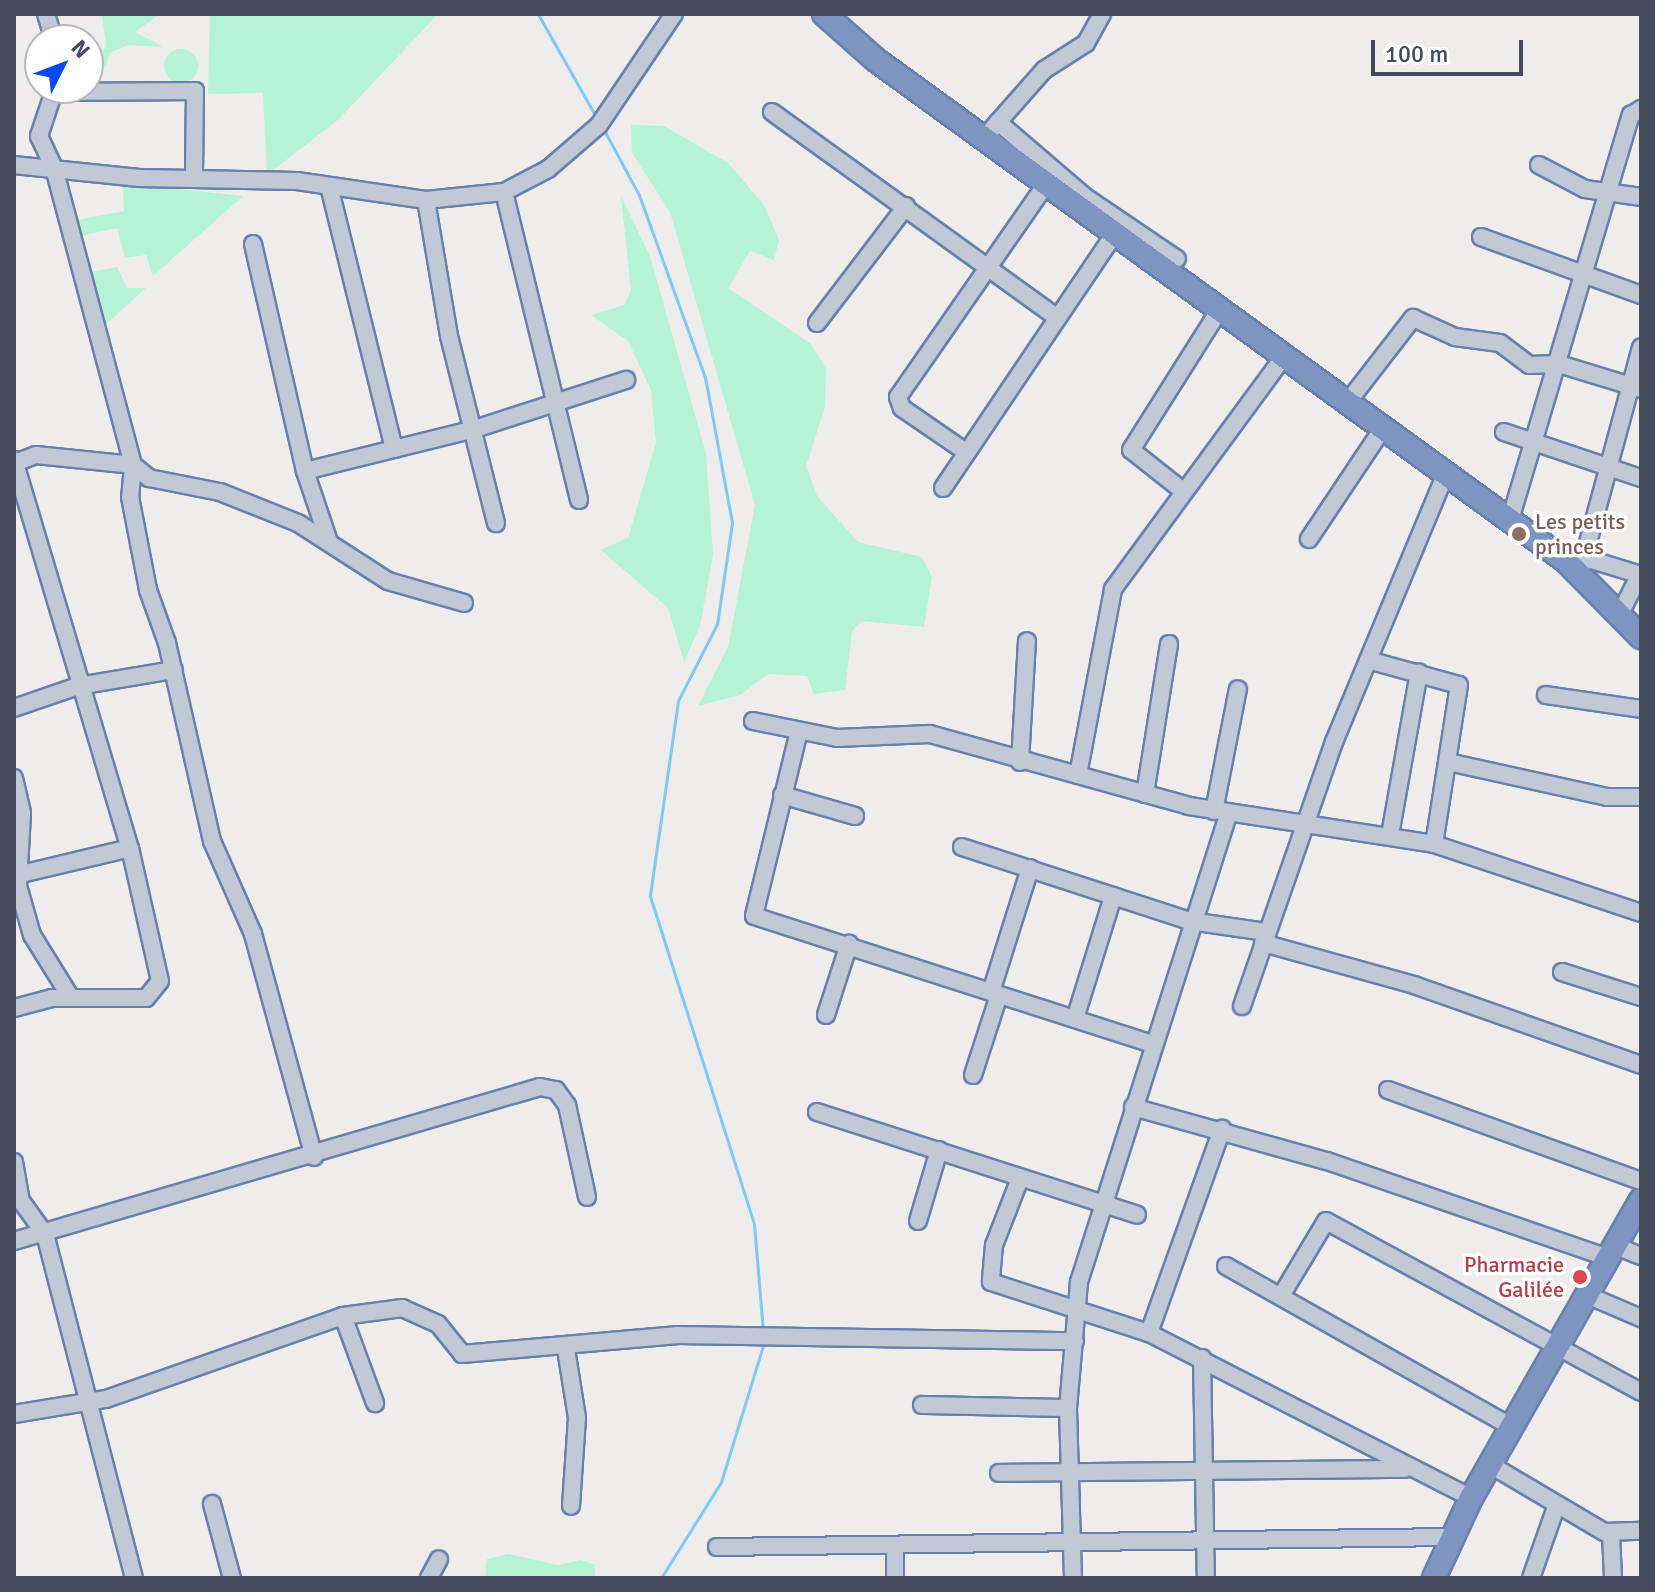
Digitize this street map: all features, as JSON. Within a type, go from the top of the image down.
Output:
[{"type":"highway","points":[[824,14],[991,131],[1046,184],[1347,403],[1510,520],[1582,565],[1641,637]]},
{"type":"highway","points":[[1434,1578],[1451,1537],[1489,1464],[1513,1428],[1641,1200]]},
{"type":"street","points":[[14,165],[329,186],[426,200],[504,192],[548,169],[599,125],[674,14]]},
{"type":"street","points":[[1102,14],[1086,43],[1044,70],[991,131],[1177,259]]},
{"type":"street","points":[[104,90],[195,91],[194,179]]},
{"type":"street","points":[[49,104],[38,127],[54,168],[133,465],[130,497],[148,590],[174,670],[212,841],[253,934],[314,1157]]},
{"type":"street","points":[[1510,520],[1538,444],[1559,364],[1588,278],[1631,115],[1641,109]]},
{"type":"street","points":[[772,112],[987,264],[1056,317]]},
{"type":"street","points":[[1539,165],[1585,189],[1641,197]]},
{"type":"street","points":[[966,452],[898,397],[987,264],[1046,184]]},
{"type":"street","points":[[329,186],[394,449]]},
{"type":"street","points":[[504,192],[579,500]]},
{"type":"street","points":[[426,200],[449,336],[475,429],[496,523]]},
{"type":"street","points":[[817,323],[906,206]]},
{"type":"street","points":[[943,488],[1115,233]]},
{"type":"street","points":[[1481,237],[1641,295]]},
{"type":"street","points":[[253,244],[305,471],[329,542]]},
{"type":"street","points":[[1183,491],[1131,450],[1220,309]]},
{"type":"street","points":[[1347,403],[1413,318],[1455,337],[1500,343],[1529,365],[1559,364],[1635,387]]},
{"type":"street","points":[[1621,612],[1640,575],[1582,565],[1635,387],[1641,347]]},
{"type":"street","points":[[1078,775],[1107,603],[1183,491],[1284,356]]},
{"type":"street","points":[[305,471],[475,429],[626,380]]},
{"type":"street","points":[[1309,539],[1383,428]]},
{"type":"street","points":[[1504,432],[1641,478]]},
{"type":"street","points":[[14,1008],[71,998],[146,998],[160,989],[158,954],[130,848],[78,686],[14,461],[36,455],[133,465],[149,478],[254,506],[329,542],[388,581],[464,603]]},
{"type":"street","points":[[1242,1006],[1305,820],[1446,473]]},
{"type":"street","points":[[1020,762],[1027,641]]},
{"type":"street","points":[[1145,794],[1169,644]]},
{"type":"street","points":[[1368,660],[1459,685],[1434,844]]},
{"type":"street","points":[[14,708],[78,686],[174,670]]},
{"type":"street","points":[[1390,835],[1419,673]]},
{"type":"street","points":[[1073,1578],[1075,1476],[1068,1408],[1079,1312],[1079,1282],[1221,812],[1238,689]]},
{"type":"street","points":[[1546,695],[1641,709]]},
{"type":"street","points":[[753,721],[837,738],[930,734],[1020,762],[1221,812],[1305,820],[1434,844],[1641,913]]},
{"type":"street","points":[[799,731],[754,916],[849,944],[1152,1044]]},
{"type":"street","points":[[1448,762],[1607,797],[1641,797]]},
{"type":"street","points":[[14,778],[22,813],[17,875],[32,935],[71,998]]},
{"type":"street","points":[[782,795],[855,816]]},
{"type":"street","points":[[962,847],[1190,921],[1265,938],[1414,985],[1641,1065]]},
{"type":"street","points":[[17,875],[130,848]]},
{"type":"street","points":[[973,1075],[1030,868]]},
{"type":"street","points":[[1075,1019],[1113,896]]},
{"type":"street","points":[[826,1015],[849,944]]},
{"type":"street","points":[[1562,972],[1641,997]]},
{"type":"street","points":[[14,1241],[45,1234],[184,1188],[314,1157],[549,1087],[573,1121],[587,1197]]},
{"type":"street","points":[[1388,1090],[1641,1181]]},
{"type":"street","points":[[1133,1107],[1222,1129],[1612,1252],[1641,1256]]},
{"type":"street","points":[[817,1112],[939,1150],[1019,1181],[1137,1215]]},
{"type":"street","points":[[1149,1333],[1222,1129]]},
{"type":"street","points":[[918,1221],[939,1150]]},
{"type":"street","points":[[14,1162],[21,1201],[45,1234],[85,1403],[134,1578]]},
{"type":"street","points":[[1019,1181],[986,1277],[1079,1312],[1149,1333],[1202,1358],[1406,1469],[1471,1498]]},
{"type":"street","points":[[1281,1296],[1326,1221],[1641,1392]]},
{"type":"street","points":[[1226,1266],[1513,1428]]},
{"type":"street","points":[[1587,1295],[1641,1318]]},
{"type":"street","points":[[14,1414],[85,1403],[343,1316],[420,1313],[451,1335],[462,1354],[541,1343],[566,1349],[678,1335],[1075,1341]]},
{"type":"street","points":[[343,1316],[375,1403]]},
{"type":"street","points":[[566,1349],[577,1418],[571,1506]]},
{"type":"street","points":[[1202,1358],[1206,1578]]},
{"type":"street","points":[[922,1405],[1068,1408]]},
{"type":"street","points":[[1489,1464],[1611,1534],[1641,1531]]},
{"type":"street","points":[[999,1473],[1075,1476],[1406,1469]]},
{"type":"street","points":[[212,1504],[232,1578]]},
{"type":"street","points":[[1531,1578],[1557,1504]]},
{"type":"street","points":[[1611,1534],[1613,1578]]},
{"type":"street","points":[[717,1547],[1072,1545],[1451,1537]]},
{"type":"street","points":[[895,1546],[895,1578]]},
{"type":"street","points":[[429,1578],[439,1559]]},
{"type":"green space","points":[[102,14],[160,14],[135,32],[163,47],[128,45],[109,53],[106,67]]},
{"type":"green space","points":[[210,14],[438,14],[339,119],[267,175],[263,93],[208,94]]},
{"type":"green space","points":[[181,49],[193,54],[198,66],[193,78],[181,83],[169,78],[164,66],[169,54]]},
{"type":"green space","points":[[631,125],[664,126],[728,163],[764,205],[779,240],[774,260],[750,251],[728,288],[811,344],[826,369],[825,407],[806,466],[817,496],[858,542],[922,557],[932,577],[924,627],[862,621],[852,631],[845,690],[814,694],[807,676],[768,674],[740,695],[698,706],[728,647],[755,505],[670,212],[632,153]]},
{"type":"green space","points":[[123,183],[243,196],[153,276],[146,255],[125,258],[117,228],[76,237],[72,221],[124,211]]},
{"type":"green space","points":[[621,196],[650,256],[706,454],[713,555],[700,626],[684,662],[668,608],[601,550],[628,538],[656,443],[651,390],[628,341],[591,315],[624,305],[631,290]]},
{"type":"green space","points":[[117,267],[127,288],[146,288],[101,329],[86,273]]},
{"type":"green space","points":[[508,1554],[558,1565],[581,1560],[595,1565],[595,1578],[485,1578],[487,1559]]},
{"type":"waterway","points":[[538,14],[596,117]]},
{"type":"waterway","points":[[604,130],[639,195],[705,377],[732,523],[717,624],[678,701],[650,896],[754,1224],[763,1331]]},
{"type":"waterway","points":[[661,1578],[721,1482],[764,1342]]},
{"type":"place","name":"Les petits princes","points":[[1519,534]]},
{"type":"place","name":"Pharmacie Galilée","points":[[1580,1277]]}]
